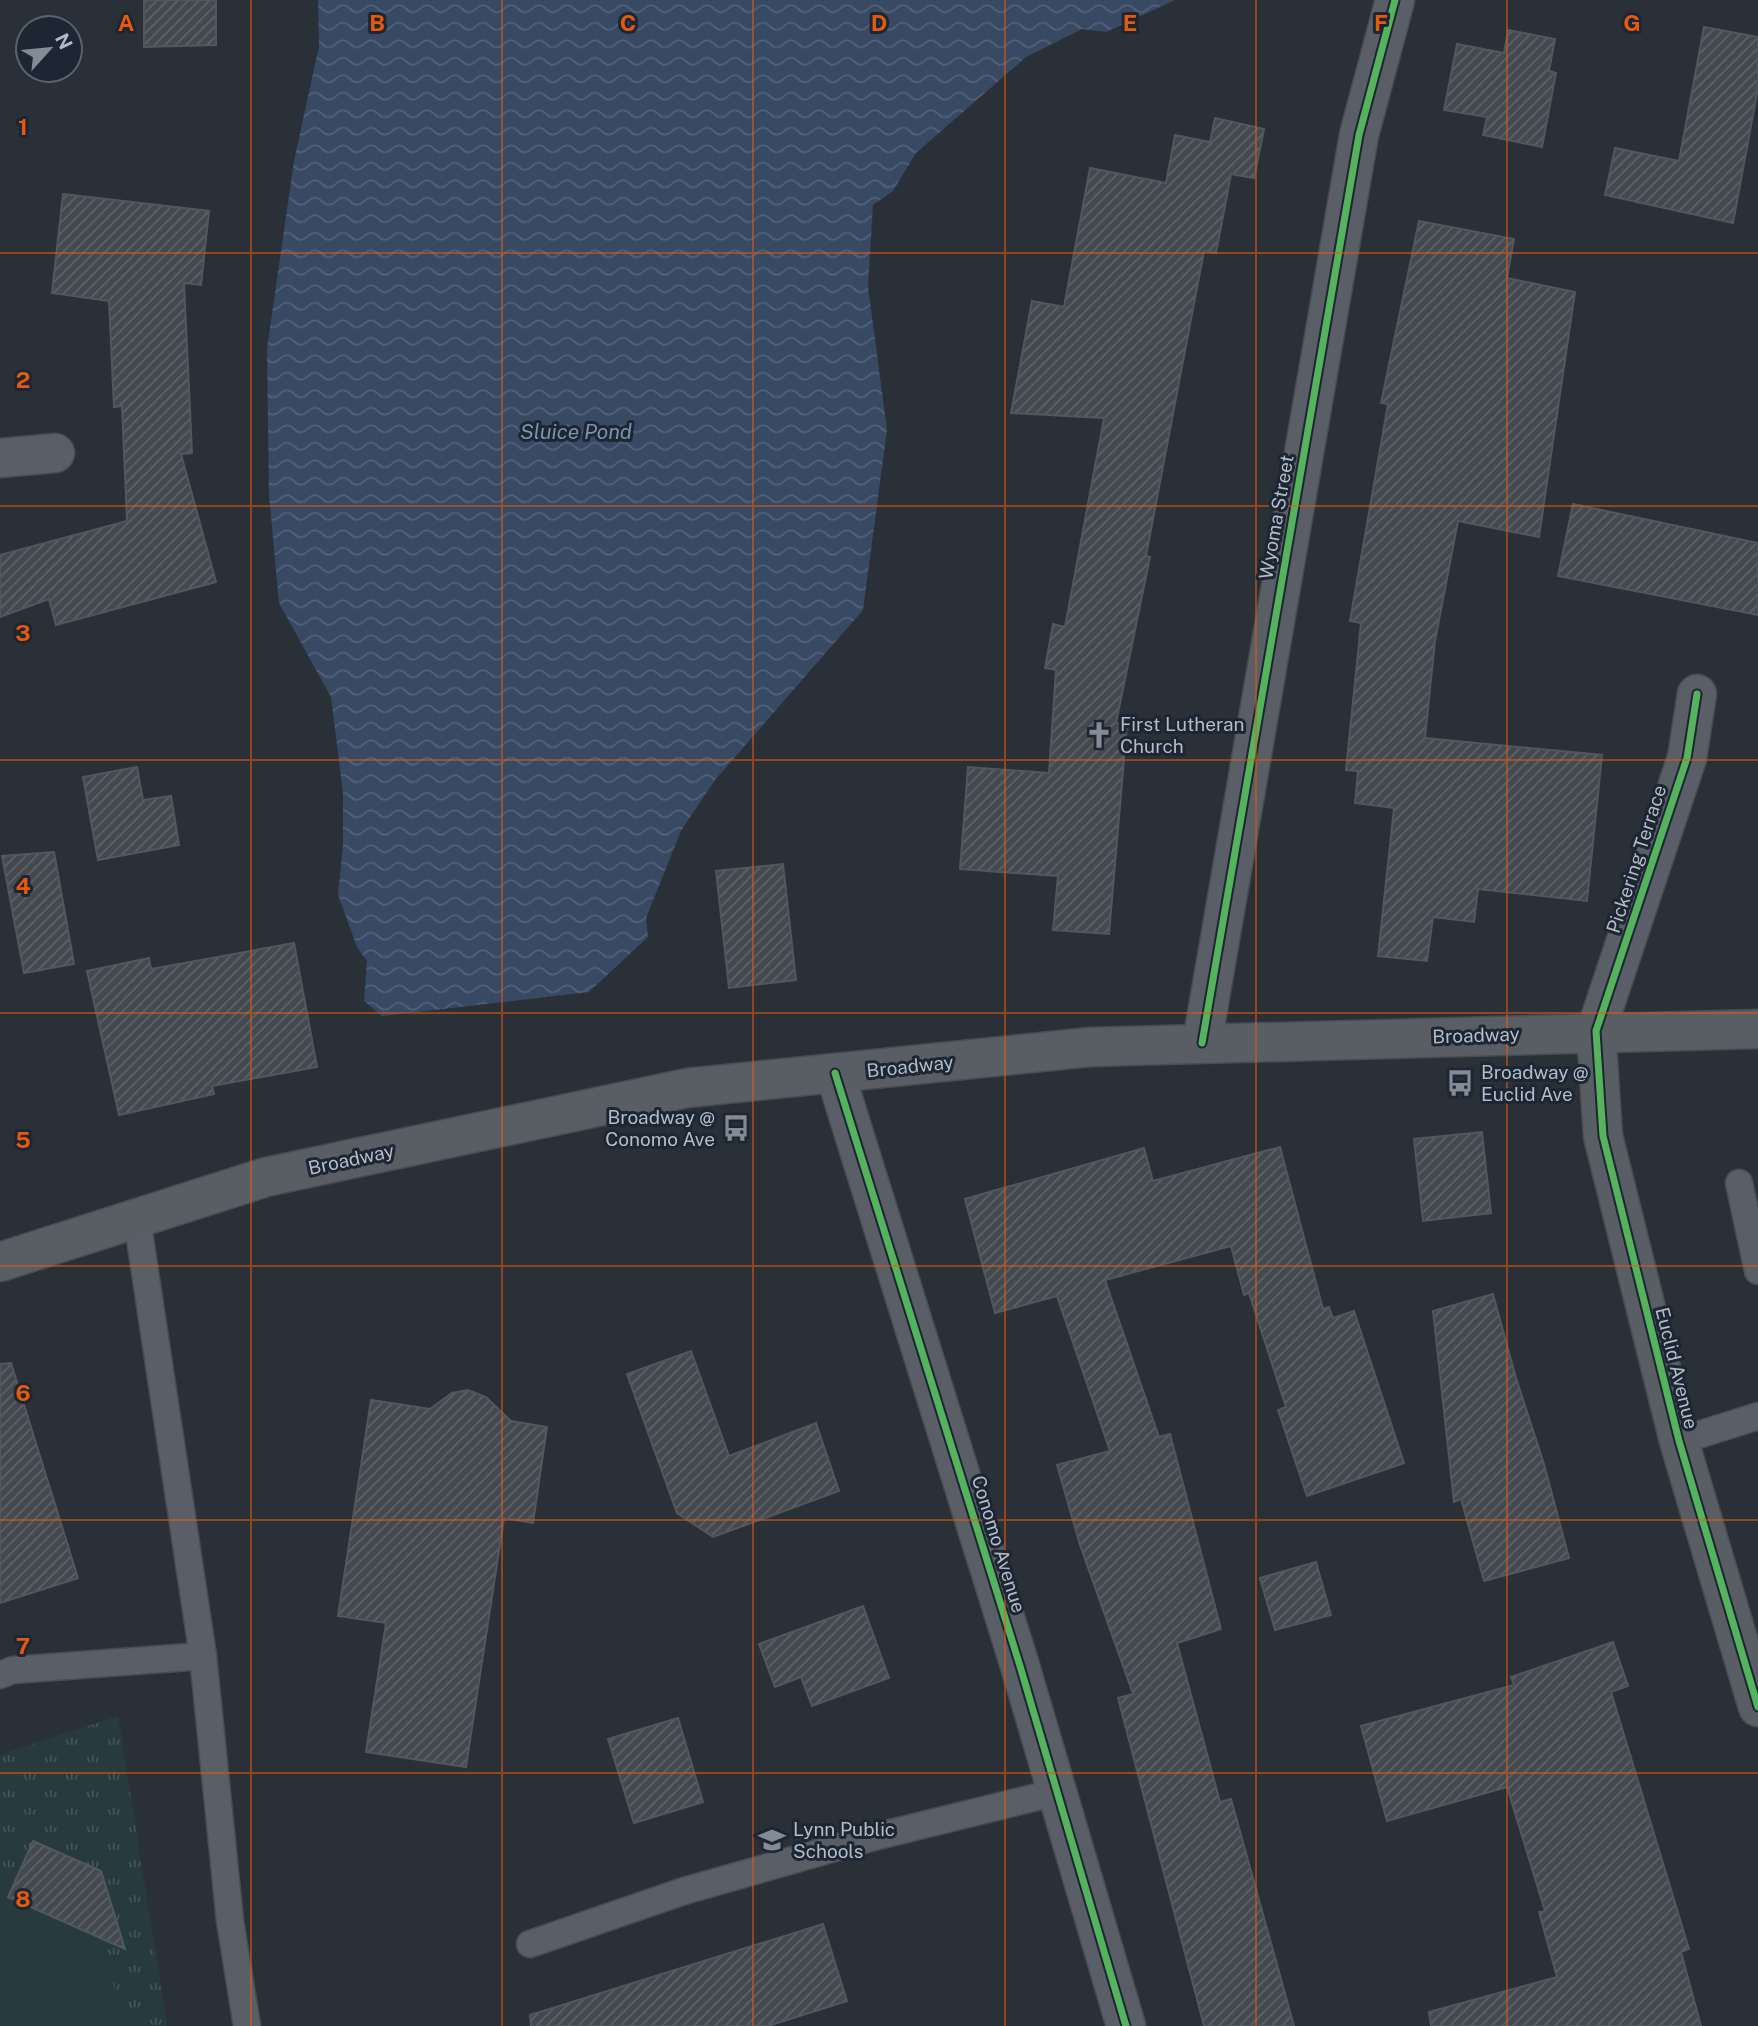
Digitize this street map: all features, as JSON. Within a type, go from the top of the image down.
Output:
[{"type":"main road","name":"Broadway","points":[[0,1262],[266,1177],[673,1091],[1090,1047],[1595,1031],[1758,1029]]},
{"type":"main road","name":"Euclid Avenue","points":[[1595,1031],[1603,1136],[1679,1441],[1758,1707]]},
{"type":"street","name":"Wyoma Street","points":[[1202,1043],[1359,135],[1395,0]]},
{"type":"street","points":[[0,458],[55,453]]},
{"type":"street","name":"Pickering Terrace","points":[[1595,1031],[1687,758],[1697,694]]},
{"type":"street","name":"Conomo Avenue","points":[[835,1073],[1057,1792],[1126,2026]]},
{"type":"lane","points":[[1739,1183],[1758,1271]]},
{"type":"lane","points":[[137,1219],[203,1656],[230,1921],[247,2026]]},
{"type":"lane","points":[[1679,1441],[1758,1416]]},
{"type":"lane","points":[[0,1675],[13,1671],[203,1656]]},
{"type":"lane","points":[[530,1944],[697,1887],[870,1838],[1057,1792]]},
{"type":"green space","points":[[118,1716],[167,2026],[0,2026],[0,1755]]},
{"type":"green space","points":[[0,1895],[103,1939],[123,2026],[0,2026]]},
{"type":"water","name":"Sluice Pond","points":[[318,0],[1175,0],[1106,32],[1082,29],[1026,57],[916,153],[893,191],[873,205],[868,286],[887,430],[863,610],[715,780],[681,831],[646,918],[648,937],[589,992],[382,1016],[364,1001],[367,961],[357,947],[338,895],[343,845],[343,793],[331,697],[279,603],[269,495],[267,349],[294,161],[319,46]]},
{"type":"building","points":[[144,0],[216,0],[216,45],[144,47]]},
{"type":"building","points":[[1704,27],[1758,37],[1758,88],[1733,223],[1605,195],[1615,148],[1679,161]]},
{"type":"building","points":[[1508,30],[1555,39],[1549,71],[1556,73],[1542,147],[1483,135],[1487,117],[1444,110],[1457,44],[1504,53]]},
{"type":"building","points":[[1215,118],[1264,129],[1254,178],[1231,174],[1216,253],[1204,251],[1146,556],[1150,557],[1116,723],[1127,724],[1109,934],[1053,930],[1058,876],[960,869],[968,767],[1049,773],[1056,670],[1045,668],[1053,624],[1065,627],[1104,418],[1011,413],[1032,301],[1064,307],[1090,168],[1166,183],[1175,135],[1210,142]]},
{"type":"building","points":[[63,194],[209,211],[201,285],[184,283],[192,453],[181,454],[216,582],[56,625],[49,599],[0,617],[0,555],[127,521],[122,406],[114,407],[109,301],[52,293]]},
{"type":"building","points":[[1419,221],[1514,239],[1507,278],[1575,292],[1539,537],[1458,521],[1435,641],[1425,738],[1602,755],[1587,901],[1478,889],[1474,922],[1433,917],[1427,961],[1378,956],[1394,808],[1355,803],[1358,771],[1346,770],[1361,623],[1350,621],[1388,404],[1381,403]]},
{"type":"building","points":[[1573,504],[1758,543],[1758,615],[1558,576]]},
{"type":"building","points":[[137,767],[143,800],[171,796],[179,845],[98,860],[83,777]]},
{"type":"building","points":[[54,852],[74,964],[24,973],[2,856]]},
{"type":"building","points":[[783,864],[796,980],[729,988],[716,871]]},
{"type":"building","points":[[294,943],[317,1067],[212,1086],[214,1094],[119,1115],[87,971],[149,958],[151,969]]},
{"type":"building","points":[[1482,1132],[1491,1213],[1423,1221],[1414,1139]]},
{"type":"building","points":[[1280,1147],[1323,1309],[1329,1307],[1333,1318],[1354,1311],[1404,1463],[1307,1496],[1278,1410],[1286,1407],[1249,1293],[1244,1295],[1231,1246],[1105,1280],[1159,1437],[1170,1434],[1221,1629],[1177,1643],[1220,1802],[1231,1799],[1294,2026],[1204,2026],[1118,1698],[1133,1694],[1080,1545],[1057,1465],[1110,1451],[1057,1296],[995,1313],[965,1199],[1144,1148],[1153,1181]]},
{"type":"building","points":[[1493,1294],[1569,1558],[1484,1581],[1461,1499],[1454,1502],[1433,1311]]},
{"type":"building","points":[[691,1351],[729,1456],[816,1423],[839,1491],[713,1537],[677,1513],[627,1374]]},
{"type":"building","points":[[11,1363],[78,1578],[0,1603],[0,1364]]},
{"type":"building","points":[[468,1390],[486,1397],[511,1421],[547,1427],[533,1523],[504,1518],[466,1767],[366,1752],[386,1623],[338,1616],[371,1400],[430,1409],[452,1393]]},
{"type":"building","points":[[1316,1562],[1331,1615],[1275,1630],[1260,1578]]},
{"type":"building","points":[[863,1606],[889,1678],[812,1706],[801,1677],[775,1687],[759,1644]]},
{"type":"building","points":[[1613,1642],[1628,1686],[1611,1692],[1689,1949],[1681,1952],[1701,2026],[1431,2026],[1429,2012],[1557,1977],[1539,1912],[1545,1911],[1507,1787],[1387,1821],[1361,1726],[1514,1685],[1511,1677]]},
{"type":"building","points":[[678,1718],[703,1802],[634,1823],[608,1739]]},
{"type":"building","points":[[33,1841],[101,1871],[125,1949],[8,1897]]},
{"type":"building","points":[[823,1924],[847,2001],[768,2026],[531,2026],[530,2015]]},
{"type":"cycle path","points":[[1202,1043],[1359,135],[1395,0]]},
{"type":"cycle path","points":[[1697,694],[1687,758],[1596,1031],[1603,1136],[1679,1441],[1758,1707]]},
{"type":"cycle path","points":[[835,1073],[1020,1666],[1126,2026]]},
{"type":"place","name":"First Lutheran Church","points":[[1099,735]]},
{"type":"place","name":"Broadway @ Euclid Ave","points":[[1460,1083]]},
{"type":"place","name":"Broadway @ Conomo Ave","points":[[736,1128]]},
{"type":"place","name":"Lynn Public Schools","points":[[772,1840]]}]
